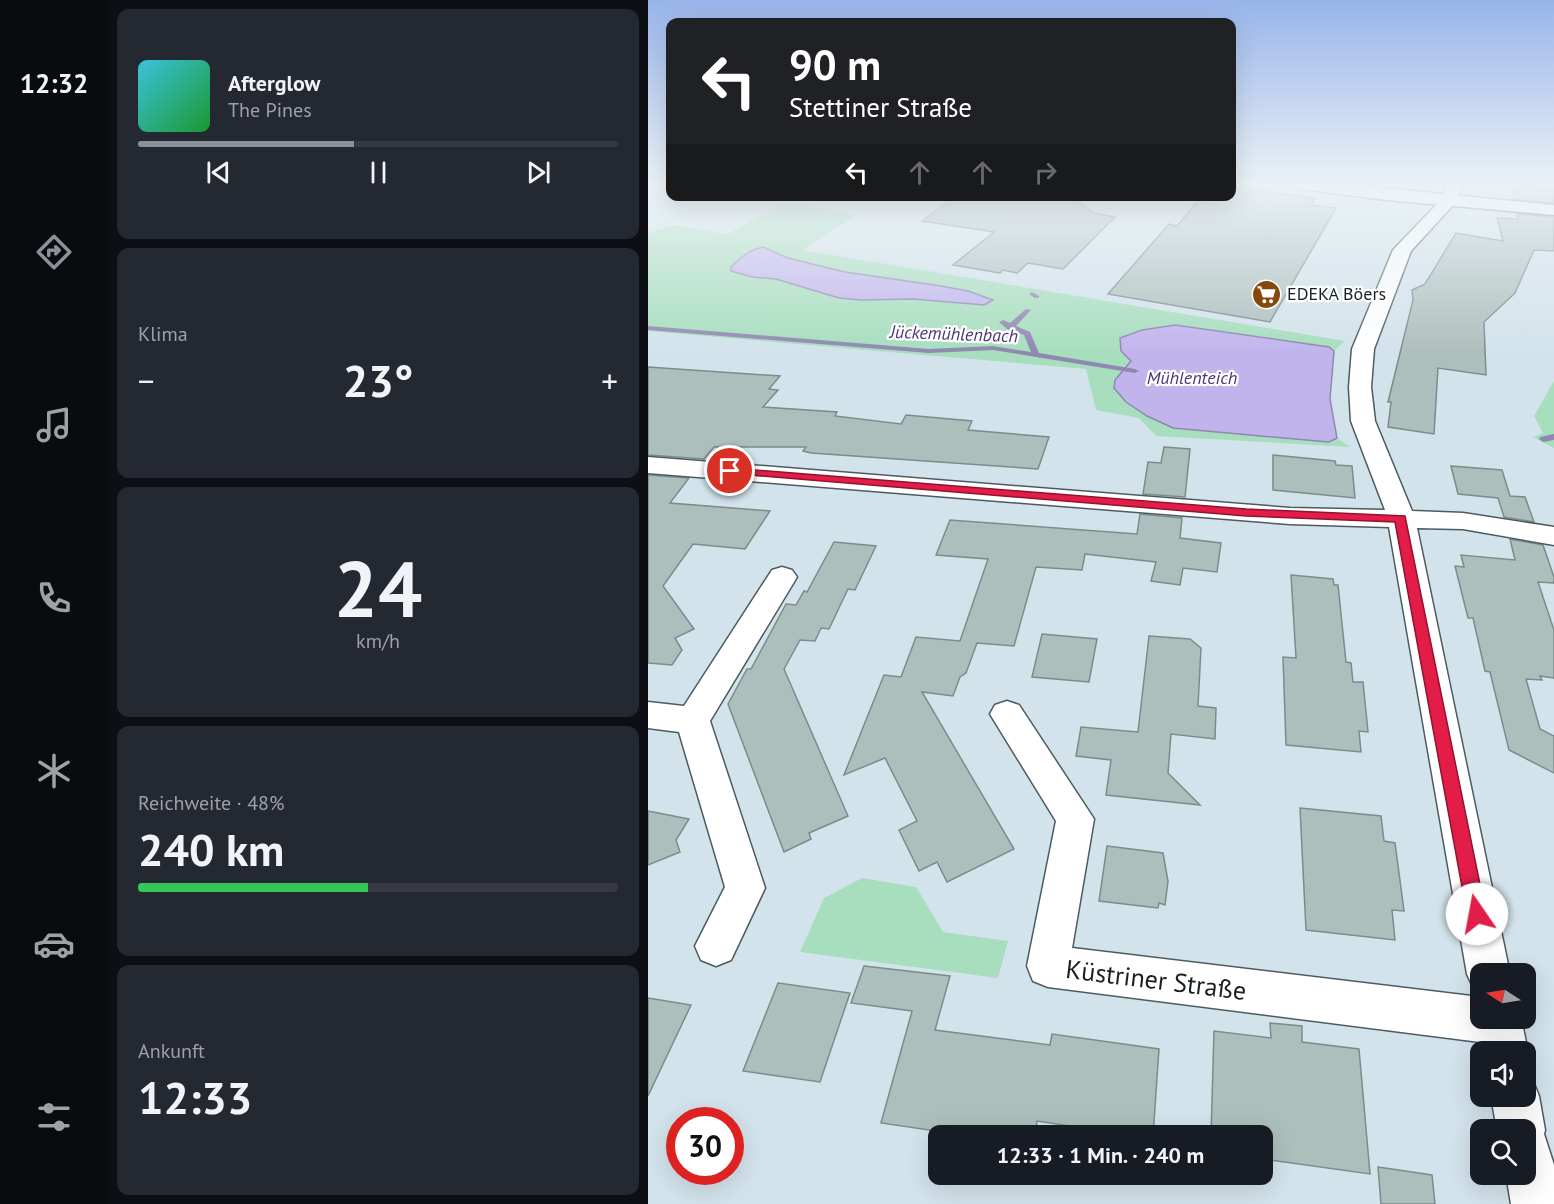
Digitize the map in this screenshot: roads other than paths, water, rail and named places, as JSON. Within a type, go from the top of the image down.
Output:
[{"type":"street","points":[[1408,240],[1363,349],[1360,387],[1363,421],[1401,518],[1487,963]]},
{"type":"street","points":[[648,465],[1290,516],[1463,521],[1554,536]]},
{"type":"street","points":[[716,946],[746,888],[693,720],[782,577]]},
{"type":"street","name":"Küstriner Straße","points":[[1007,714],[1075,819],[1048,966],[1501,1031]]},
{"type":"street","points":[[648,715],[693,720]]},
{"type":"street","points":[[1533,1185],[1537,1204]]},
{"type":"water","points":[[763,247],[788,258],[845,272],[968,291],[993,300],[984,305],[913,299],[839,298],[776,279],[752,277],[731,271],[731,267],[741,258]]},
{"type":"water","name":"Mühlenteich","points":[[1175,325],[1329,347],[1334,351],[1330,399],[1337,438],[1329,442],[1173,428],[1147,416],[1126,402],[1114,388],[1115,380],[1131,361],[1121,351],[1120,338],[1142,330]]},
{"type":"waterway","points":[[1032,294],[1037,297]]},
{"type":"waterway","points":[[1011,326],[1028,310]]},
{"type":"waterway","points":[[1003,322],[1011,326]]},
{"type":"waterway","points":[[1011,326],[1027,334],[1036,355]]},
{"type":"waterway","name":"Jückemühlenbach","points":[[648,328],[929,351],[993,348],[1036,355]]},
{"type":"waterway","name":"Jückemühlenbach","points":[[1036,355],[1135,371]]},
{"type":"waterway","name":"Jückemühlenbach","points":[[1543,439],[1554,437]]},
{"type":"place","name":"EDEKA Böers","points":[[1266,294]]}]
